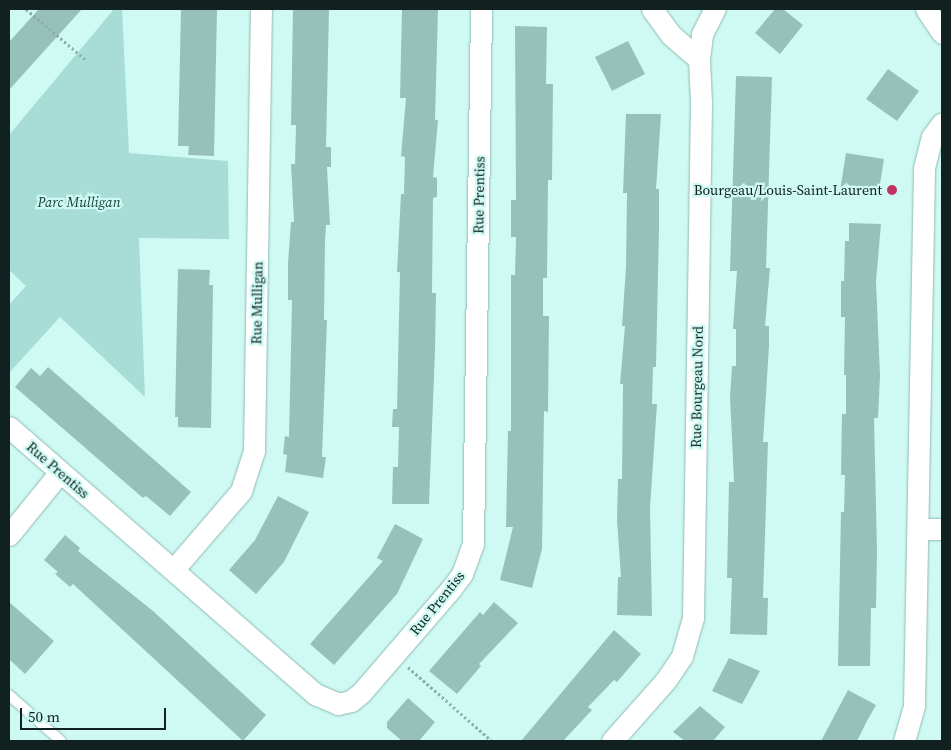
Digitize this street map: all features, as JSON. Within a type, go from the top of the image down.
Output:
[{"type":"street","name":"Rue Mulligan","points":[[174,569],[241,491],[254,452],[261,9]]},
{"type":"street","name":"Rue Prentiss","points":[[9,427],[326,701],[338,704],[351,701],[462,574],[473,544],[481,9]]},
{"type":"street","points":[[652,9],[671,35],[699,59]]},
{"type":"street","name":"Rue Bourgeau Nord","points":[[612,741],[666,680],[682,656],[693,618],[701,102],[699,59],[702,34],[715,9]]},
{"type":"street","points":[[926,9],[942,33]]},
{"type":"street","points":[[904,741],[914,705],[919,529],[924,168],[932,137],[942,123]]},
{"type":"street","points":[[9,535],[60,472]]},
{"type":"street","points":[[919,529],[942,529]]},
{"type":"lane","points":[[9,695],[61,741]]},
{"type":"path","points":[[26,9],[87,61]]},
{"type":"path","points":[[394,654],[492,741]]},
{"type":"green space","name":"Parc Mulligan","points":[[114,9],[122,9],[129,153],[228,161],[229,239],[139,238],[145,397],[60,317],[9,373],[9,305],[26,286],[9,270],[9,135]]},
{"type":"building","points":[[39,9],[82,9],[9,90],[9,42]]},
{"type":"building","points":[[181,9],[217,10],[214,156],[188,155],[189,146],[178,146]]},
{"type":"building","points":[[293,9],[329,9],[326,147],[331,147],[331,167],[327,167],[330,225],[326,225],[325,242],[324,320],[327,320],[322,457],[326,457],[323,478],[285,472],[287,455],[283,454],[285,436],[289,437],[292,300],[288,300],[288,263],[291,222],[294,222],[291,164],[295,164],[296,125],[291,125]]},
{"type":"building","points":[[402,9],[438,9],[435,120],[438,120],[433,177],[437,178],[437,197],[433,198],[432,293],[436,293],[435,351],[429,504],[392,504],[393,467],[398,467],[399,427],[392,427],[393,409],[397,409],[400,272],[397,272],[401,194],[404,194],[405,157],[401,156],[406,98],[400,98]]},
{"type":"building","points":[[775,9],[783,9],[803,25],[780,54],[755,33]]},
{"type":"building","points":[[515,26],[547,27],[546,84],[553,84],[552,180],[548,180],[547,278],[543,278],[543,316],[549,316],[548,412],[544,411],[542,549],[532,588],[500,580],[513,527],[506,527],[508,431],[511,431],[511,275],[515,275],[516,237],[511,237],[511,200],[516,200]]},
{"type":"building","points":[[628,41],[645,74],[612,91],[595,57]]},
{"type":"building","points":[[888,69],[919,91],[897,121],[866,99]]},
{"type":"building","points":[[736,76],[772,77],[766,268],[770,268],[765,326],[769,326],[769,346],[763,442],[768,442],[763,598],[768,598],[767,635],[730,634],[732,578],[727,578],[729,482],[734,482],[730,397],[732,366],[736,366],[736,329],[733,329],[737,271],[730,271]]},
{"type":"building","points":[[626,114],[661,114],[656,189],[659,189],[659,230],[656,367],[653,367],[652,404],[657,404],[650,508],[652,616],[617,615],[618,577],[621,577],[617,520],[618,479],[622,479],[623,384],[620,384],[625,326],[622,326],[626,267],[627,193],[623,193]]},
{"type":"building","points":[[846,153],[884,159],[878,196],[840,191]]},
{"type":"building","points":[[849,223],[881,224],[876,281],[880,376],[878,418],[874,418],[877,551],[876,608],[871,608],[870,666],[838,666],[841,512],[844,512],[845,475],[841,475],[842,414],[846,414],[846,375],[844,375],[845,317],[841,317],[841,281],[844,281],[845,241],[849,241]]},
{"type":"building","points":[[178,269],[210,270],[209,285],[213,285],[211,428],[178,427],[178,417],[175,417]]},
{"type":"building","points":[[48,367],[191,492],[170,516],[146,496],[143,498],[15,387],[31,368],[40,376]]},
{"type":"building","points":[[278,496],[309,512],[284,562],[256,594],[229,570],[255,540]]},
{"type":"building","points":[[395,524],[423,539],[397,594],[334,665],[310,644],[383,561],[377,558]]},
{"type":"building","points":[[65,535],[80,548],[78,551],[153,611],[266,715],[243,741],[73,584],[70,587],[55,574],[58,572],[44,560]]},
{"type":"building","points":[[9,602],[54,641],[25,674],[9,659]]},
{"type":"building","points":[[494,602],[518,623],[479,664],[481,666],[457,694],[429,671],[480,612],[483,615]]},
{"type":"building","points":[[614,630],[641,654],[617,682],[614,680],[588,707],[592,710],[563,741],[521,741]]},
{"type":"building","points":[[729,658],[760,671],[742,704],[712,691]]},
{"type":"building","points":[[848,690],[876,705],[857,741],[821,741]]},
{"type":"building","points":[[408,698],[435,722],[419,741],[402,741],[387,728],[387,722]]},
{"type":"building","points":[[700,706],[725,727],[713,741],[685,741],[673,732]]},
{"type":"place","name":"Bourgeau/Louis-Saint-Laurent","points":[[892,190]]}]
